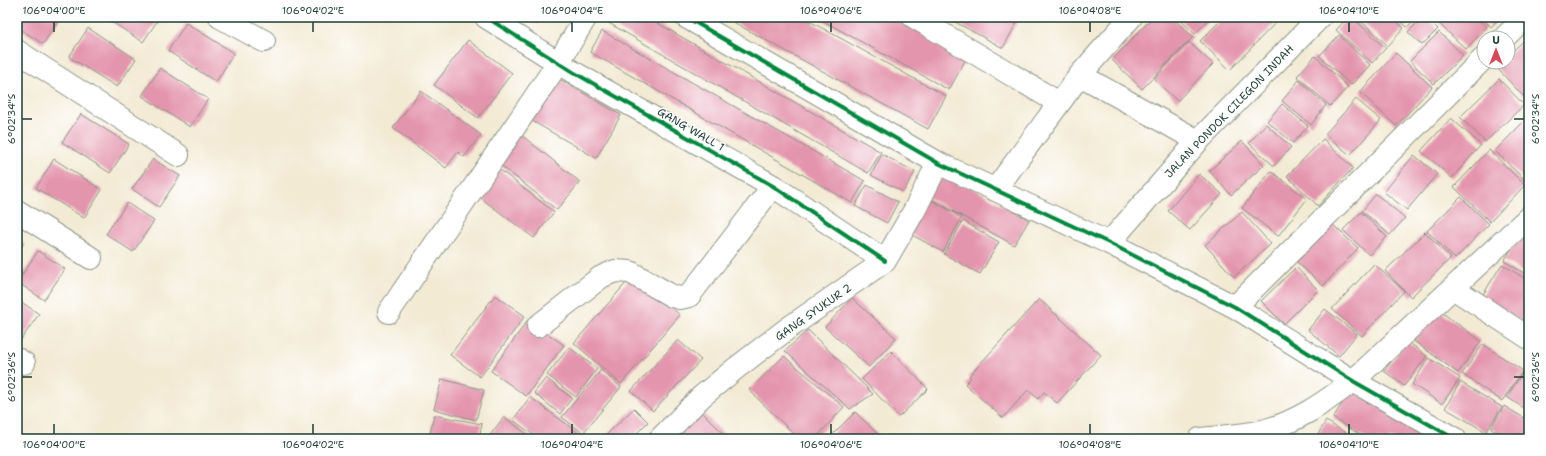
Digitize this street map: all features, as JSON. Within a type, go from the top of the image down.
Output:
[{"type":"street","points":[[220,17],[264,41]]},
{"type":"street","name":"GANG WALL 1","points":[[486,17],[558,63],[773,186],[885,261]]},
{"type":"street","points":[[389,312],[558,63],[586,17]]},
{"type":"street","points":[[686,17],[938,163],[1109,243],[1235,307],[1353,381],[1455,439]]},
{"type":"street","points":[[914,17],[1060,103]]},
{"type":"street","points":[[995,190],[1080,75],[1131,17]]},
{"type":"street","name":"JALAN PONDOK CILEGON INDAH","points":[[1109,243],[1198,141],[1320,17]]},
{"type":"street","points":[[1512,30],[1525,17]]},
{"type":"street","points":[[17,51],[178,155]]},
{"type":"street","points":[[1235,307],[1476,66]]},
{"type":"street","points":[[1080,75],[1198,141]]},
{"type":"street","name":"GANG SYUKUR 2","points":[[660,439],[701,397],[735,369],[787,329],[885,261],[914,211],[938,163]]},
{"type":"street","points":[[538,326],[601,277],[615,271],[630,272],[672,296],[680,298],[689,296],[773,186]]},
{"type":"street","points":[[17,211],[91,258]]},
{"type":"street","points":[[1200,439],[1265,435],[1326,402],[1353,381],[1529,217]]},
{"type":"street","points":[[1453,288],[1529,338]]},
{"type":"building","points":[[17,17],[61,17],[43,44],[17,27]]},
{"type":"building","points":[[104,17],[160,17],[143,42]]},
{"type":"building","points":[[526,17],[541,17],[537,24]]},
{"type":"building","points":[[610,17],[647,17],[881,152],[868,173],[607,22]]},
{"type":"building","points":[[724,17],[802,17],[946,96],[928,129]]},
{"type":"building","points":[[816,17],[895,17],[967,57],[949,90]]},
{"type":"building","points":[[946,17],[1020,17],[1003,48]]},
{"type":"building","points":[[1153,17],[1172,17],[1193,37],[1142,89],[1112,60]]},
{"type":"building","points":[[1177,17],[1211,17],[1195,34]]},
{"type":"building","points":[[1224,17],[1281,17],[1230,70],[1200,41]]},
{"type":"building","points":[[1348,17],[1352,17],[1386,48],[1372,63],[1336,30]]},
{"type":"building","points":[[1364,17],[1392,17],[1404,28],[1388,46],[1360,20]]},
{"type":"building","points":[[1397,17],[1417,17],[1407,27]]},
{"type":"building","points":[[1423,17],[1426,17],[1438,29],[1422,45],[1408,32]]},
{"type":"building","points":[[1432,17],[1476,17],[1487,27],[1484,30],[1476,30],[1476,39],[1466,49]]},
{"type":"building","points":[[1481,17],[1501,17],[1491,27]]},
{"type":"building","points":[[186,23],[234,53],[216,82],[168,51]]},
{"type":"building","points":[[88,28],[136,59],[117,87],[69,57]]},
{"type":"building","points":[[602,31],[865,181],[852,203],[590,52]]},
{"type":"building","points":[[1439,32],[1463,55],[1434,84],[1410,61]]},
{"type":"building","points":[[1339,35],[1370,65],[1351,85],[1319,56]]},
{"type":"building","points":[[1529,36],[1529,91],[1523,96],[1499,70],[1516,70],[1516,48]]},
{"type":"building","points":[[468,40],[512,73],[478,118],[434,85]]},
{"type":"building","points":[[1189,42],[1213,64],[1177,101],[1154,79]]},
{"type":"building","points":[[1396,53],[1432,87],[1396,126],[1360,92]]},
{"type":"building","points":[[1315,56],[1348,87],[1330,106],[1297,76]]},
{"type":"building","points":[[160,68],[208,99],[190,127],[142,96]]},
{"type":"building","points":[[552,75],[621,115],[596,158],[527,118]]},
{"type":"building","points":[[1499,79],[1524,105],[1485,142],[1460,117]]},
{"type":"building","points":[[1299,80],[1326,105],[1311,125],[1282,101]]},
{"type":"building","points":[[421,91],[481,135],[464,157],[458,152],[446,168],[393,128]]},
{"type":"building","points":[[1356,99],[1381,120],[1350,155],[1325,134]]},
{"type":"building","points":[[1282,104],[1308,126],[1293,143],[1267,121]]},
{"type":"building","points":[[81,114],[129,144],[110,173],[62,142]]},
{"type":"building","points":[[1529,116],[1529,178],[1526,181],[1495,151]]},
{"type":"building","points":[[1451,118],[1481,145],[1452,178],[1421,151]]},
{"type":"building","points":[[1266,124],[1291,147],[1274,166],[1249,143]]},
{"type":"building","points":[[520,134],[580,182],[557,210],[498,163]]},
{"type":"building","points":[[1323,139],[1353,168],[1318,206],[1287,176]]},
{"type":"building","points":[[1242,141],[1264,165],[1231,195],[1209,171]]},
{"type":"building","points":[[1489,150],[1525,185],[1490,222],[1454,187]]},
{"type":"building","points":[[882,154],[915,172],[903,192],[871,175]]},
{"type":"building","points":[[1414,155],[1437,174],[1407,210],[1384,192]]},
{"type":"building","points":[[54,159],[102,190],[84,218],[36,188]]},
{"type":"building","points":[[153,159],[180,176],[159,207],[132,189]]},
{"type":"building","points":[[495,166],[554,212],[534,238],[474,193]]},
{"type":"building","points":[[939,169],[1029,220],[1014,245],[924,195]]},
{"type":"building","points":[[1271,171],[1307,199],[1278,236],[1242,208]]},
{"type":"building","points":[[1199,174],[1222,194],[1190,230],[1168,211]]},
{"type":"building","points":[[867,185],[898,202],[887,223],[855,206]]},
{"type":"building","points":[[1376,194],[1405,218],[1390,235],[1362,211]]},
{"type":"building","points":[[923,196],[962,217],[943,252],[905,231]]},
{"type":"building","points":[[1461,197],[1489,224],[1455,259],[1427,231]]},
{"type":"building","points":[[127,203],[154,221],[133,252],[106,234]]},
{"type":"building","points":[[1242,212],[1271,244],[1234,277],[1205,245]]},
{"type":"building","points":[[1361,212],[1387,237],[1369,255],[1343,230]]},
{"type":"building","points":[[963,221],[999,242],[980,274],[944,254]]},
{"type":"building","points":[[1332,224],[1358,248],[1323,286],[1297,262]]},
{"type":"building","points":[[1524,228],[1529,231],[1529,276],[1504,261]]},
{"type":"building","points":[[1425,232],[1451,258],[1411,297],[1385,271]]},
{"type":"building","points":[[17,238],[24,243],[17,254]]},
{"type":"building","points":[[38,251],[65,269],[44,300],[17,282]]},
{"type":"building","points":[[1374,264],[1404,291],[1362,336],[1332,309]]},
{"type":"building","points":[[1502,264],[1529,281],[1529,326],[1482,296]]},
{"type":"building","points":[[1296,267],[1318,290],[1284,324],[1261,301]]},
{"type":"building","points":[[633,275],[680,315],[621,384],[574,343]]},
{"type":"building","points":[[495,295],[525,316],[480,377],[450,355]]},
{"type":"building","points":[[852,298],[896,338],[869,367],[825,327]]},
{"type":"building","points":[[17,299],[39,314],[18,344],[17,344]]},
{"type":"building","points":[[1039,299],[1101,355],[1057,403],[1044,392],[1038,399],[1028,390],[1003,418],[965,384],[971,378],[969,376]]},
{"type":"building","points":[[1325,309],[1357,334],[1339,356],[1308,330]]},
{"type":"building","points":[[1437,309],[1481,341],[1458,373],[1414,341]]},
{"type":"building","points":[[528,320],[564,345],[526,396],[491,371]]},
{"type":"building","points":[[808,330],[873,394],[850,409],[785,351]]},
{"type":"building","points":[[678,340],[701,360],[653,411],[631,391]]},
{"type":"building","points":[[1407,341],[1427,356],[1404,386],[1384,371]]},
{"type":"building","points":[[1483,344],[1523,371],[1502,401],[1462,374]]},
{"type":"building","points":[[569,347],[597,369],[576,397],[547,375]]},
{"type":"building","points":[[891,351],[928,389],[899,417],[862,379]]},
{"type":"building","points":[[784,356],[844,407],[815,439],[799,439],[749,390]]},
{"type":"building","points":[[1429,358],[1460,378],[1442,404],[1412,384]]},
{"type":"building","points":[[601,370],[621,387],[583,433],[562,417]]},
{"type":"building","points":[[1523,372],[1529,375],[1529,404],[1525,409],[1507,397]]},
{"type":"building","points":[[546,378],[572,398],[560,414],[534,393]]},
{"type":"building","points":[[442,379],[484,390],[476,420],[434,409]]},
{"type":"building","points":[[1460,382],[1502,407],[1486,432],[1445,408]]},
{"type":"building","points":[[1353,386],[1439,439],[1367,439],[1333,418]]},
{"type":"building","points":[[530,397],[585,438],[539,439],[513,420]]},
{"type":"building","points":[[1504,406],[1529,421],[1529,439],[1511,439],[1491,428]]},
{"type":"building","points":[[634,408],[648,422],[631,439],[603,438]]},
{"type":"building","points":[[702,412],[729,439],[674,439]]},
{"type":"building","points":[[855,412],[883,439],[828,439]]},
{"type":"building","points":[[434,415],[482,424],[479,439],[429,439]]},
{"type":"building","points":[[504,417],[534,439],[487,439]]},
{"type":"building","points":[[1326,421],[1356,439],[1315,439]]},
{"type":"cycle path","points":[[486,17],[573,72],[773,186],[885,261]]},
{"type":"cycle path","points":[[686,17],[938,163],[1109,243],[1235,307],[1353,381],[1455,439]]}]
